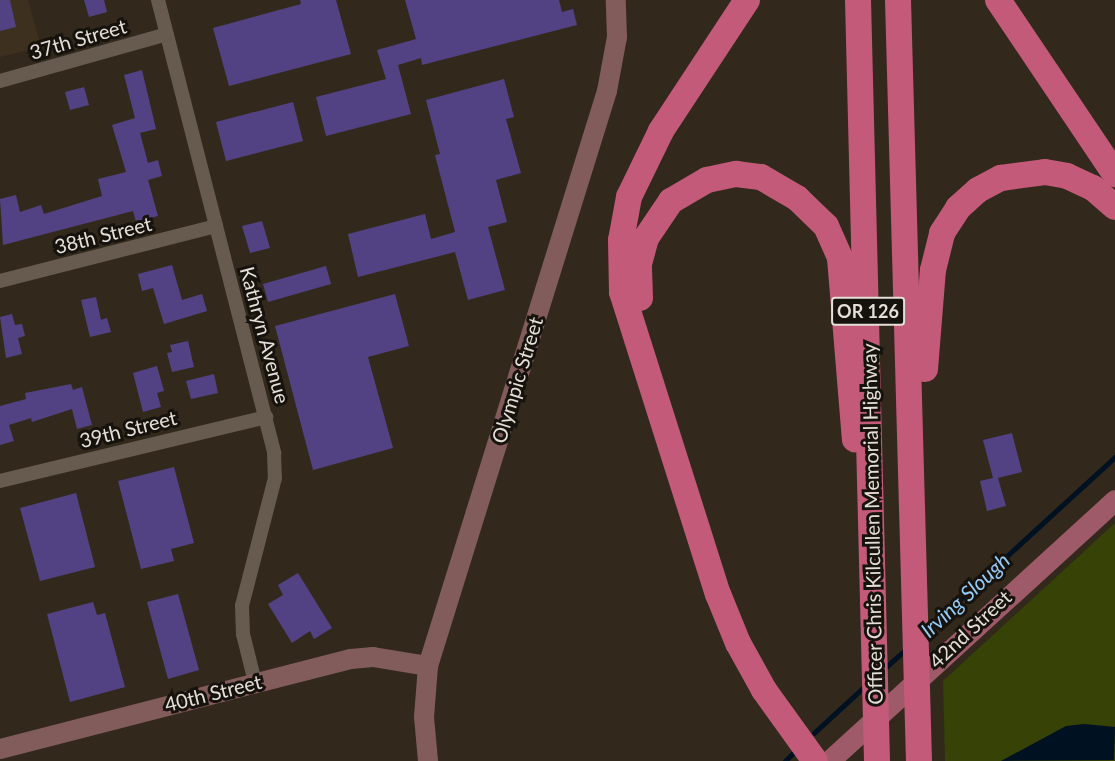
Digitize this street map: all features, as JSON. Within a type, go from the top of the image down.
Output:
[{"type":"highway","points":[[747,0],[661,131],[629,197],[621,240],[622,292],[718,594],[738,643],[764,690],[815,761]]},
{"type":"highway","name":"Officer Chris Kilcullen Memorial Highway","points":[[858,0],[874,510],[870,571],[878,761]]},
{"type":"highway","name":"Officer Chris Kilcullen Memorial Highway","points":[[898,0],[919,761]]},
{"type":"highway","points":[[998,0],[1115,174]]},
{"type":"highway","points":[[913,488],[923,428],[933,270],[942,233],[958,208],[978,190],[1001,178],[1024,172],[1067,176],[1093,188],[1115,207]]},
{"type":"highway","points":[[649,372],[639,264],[656,219],[672,201],[706,180],[736,174],[761,177],[797,198],[825,226],[840,258],[845,291],[859,511],[870,571]]},
{"type":"main road","name":"Olympic Street","points":[[428,761],[424,717],[428,666],[607,91],[617,37],[616,0]]},
{"type":"main road","name":"42nd Street","points":[[829,761],[1115,500]]},
{"type":"main road","name":"40th Street","points":[[0,748],[351,659],[373,657],[428,666]]},
{"type":"street","name":"Kathryn Avenue","points":[[158,0],[274,453],[274,478],[242,606],[243,634],[255,682]]},
{"type":"street","name":"37th Street","points":[[0,81],[167,34]]},
{"type":"street","name":"38th Street","points":[[0,281],[216,226]]},
{"type":"street","name":"39th Street","points":[[0,481],[266,417]]},
{"type":"shaded area","points":[[0,0],[28,0],[41,47],[0,57]]},
{"type":"green space","points":[[1115,523],[1115,761],[945,761],[943,681]]},
{"type":"water","points":[[1084,724],[1115,727],[1114,760],[1001,761],[1066,726]]},
{"type":"building","points":[[0,0],[10,0],[16,27],[0,31]]},
{"type":"building","points":[[84,0],[104,0],[107,12],[89,17]]},
{"type":"building","points":[[300,0],[336,0],[351,54],[229,86],[213,28],[301,4]]},
{"type":"building","points":[[405,0],[559,0],[562,12],[573,9],[577,25],[422,65],[421,58],[398,65],[411,114],[326,136],[316,97],[386,79],[377,50],[416,39]]},
{"type":"building","points":[[142,70],[156,129],[140,133],[148,163],[158,160],[162,176],[148,180],[158,216],[136,222],[133,211],[3,245],[0,199],[16,195],[20,212],[41,205],[44,214],[102,196],[98,179],[126,172],[112,125],[135,118],[124,75]]},
{"type":"building","points":[[504,79],[514,117],[506,119],[521,173],[496,180],[507,222],[488,227],[505,290],[468,300],[455,252],[358,277],[348,234],[425,214],[431,239],[455,232],[435,155],[440,154],[426,100]]},
{"type":"building","points":[[84,87],[89,105],[70,110],[65,92]]},
{"type":"building","points":[[293,102],[303,141],[226,161],[216,122]]},
{"type":"building","points":[[262,221],[270,248],[250,253],[242,226]]},
{"type":"building","points":[[172,265],[182,300],[202,294],[207,311],[164,324],[153,288],[142,291],[138,274]]},
{"type":"building","points":[[326,266],[331,284],[268,302],[263,284]]},
{"type":"building","points":[[395,294],[409,346],[368,357],[393,448],[313,470],[275,326]]},
{"type":"building","points":[[96,297],[101,320],[107,318],[111,332],[90,337],[81,300]]},
{"type":"building","points":[[12,314],[15,325],[22,324],[25,336],[18,338],[22,354],[6,358],[0,317]]},
{"type":"building","points":[[188,341],[194,367],[172,372],[167,353],[172,352],[170,345]]},
{"type":"building","points":[[157,366],[164,391],[157,393],[161,407],[143,412],[133,373]]},
{"type":"building","points":[[214,374],[218,393],[191,399],[186,381]]},
{"type":"building","points":[[71,384],[73,390],[82,387],[92,425],[77,429],[72,409],[32,422],[31,418],[9,425],[14,441],[0,445],[0,406],[26,399],[25,393]]},
{"type":"building","points":[[1012,433],[1022,472],[998,478],[1006,506],[987,511],[980,481],[993,478],[983,440]]},
{"type":"building","points":[[174,467],[194,543],[171,549],[174,561],[141,569],[118,481]]},
{"type":"building","points":[[76,493],[95,567],[40,581],[20,508]]},
{"type":"building","points":[[298,573],[332,628],[314,639],[310,631],[292,643],[268,604],[283,595],[278,585]]},
{"type":"building","points":[[178,594],[199,670],[168,679],[147,602]]},
{"type":"building","points":[[93,602],[97,615],[105,613],[125,687],[70,702],[47,614]]},
{"type":"waterway","name":"Irving Slough","points":[[924,632],[1115,457]]},
{"type":"waterway","name":"Irving Slough","points":[[885,668],[907,648]]},
{"type":"waterway","name":"Irving Slough","points":[[814,733],[865,686]]},
{"type":"waterway","name":"Irving Slough","points":[[785,761],[792,754]]}]
